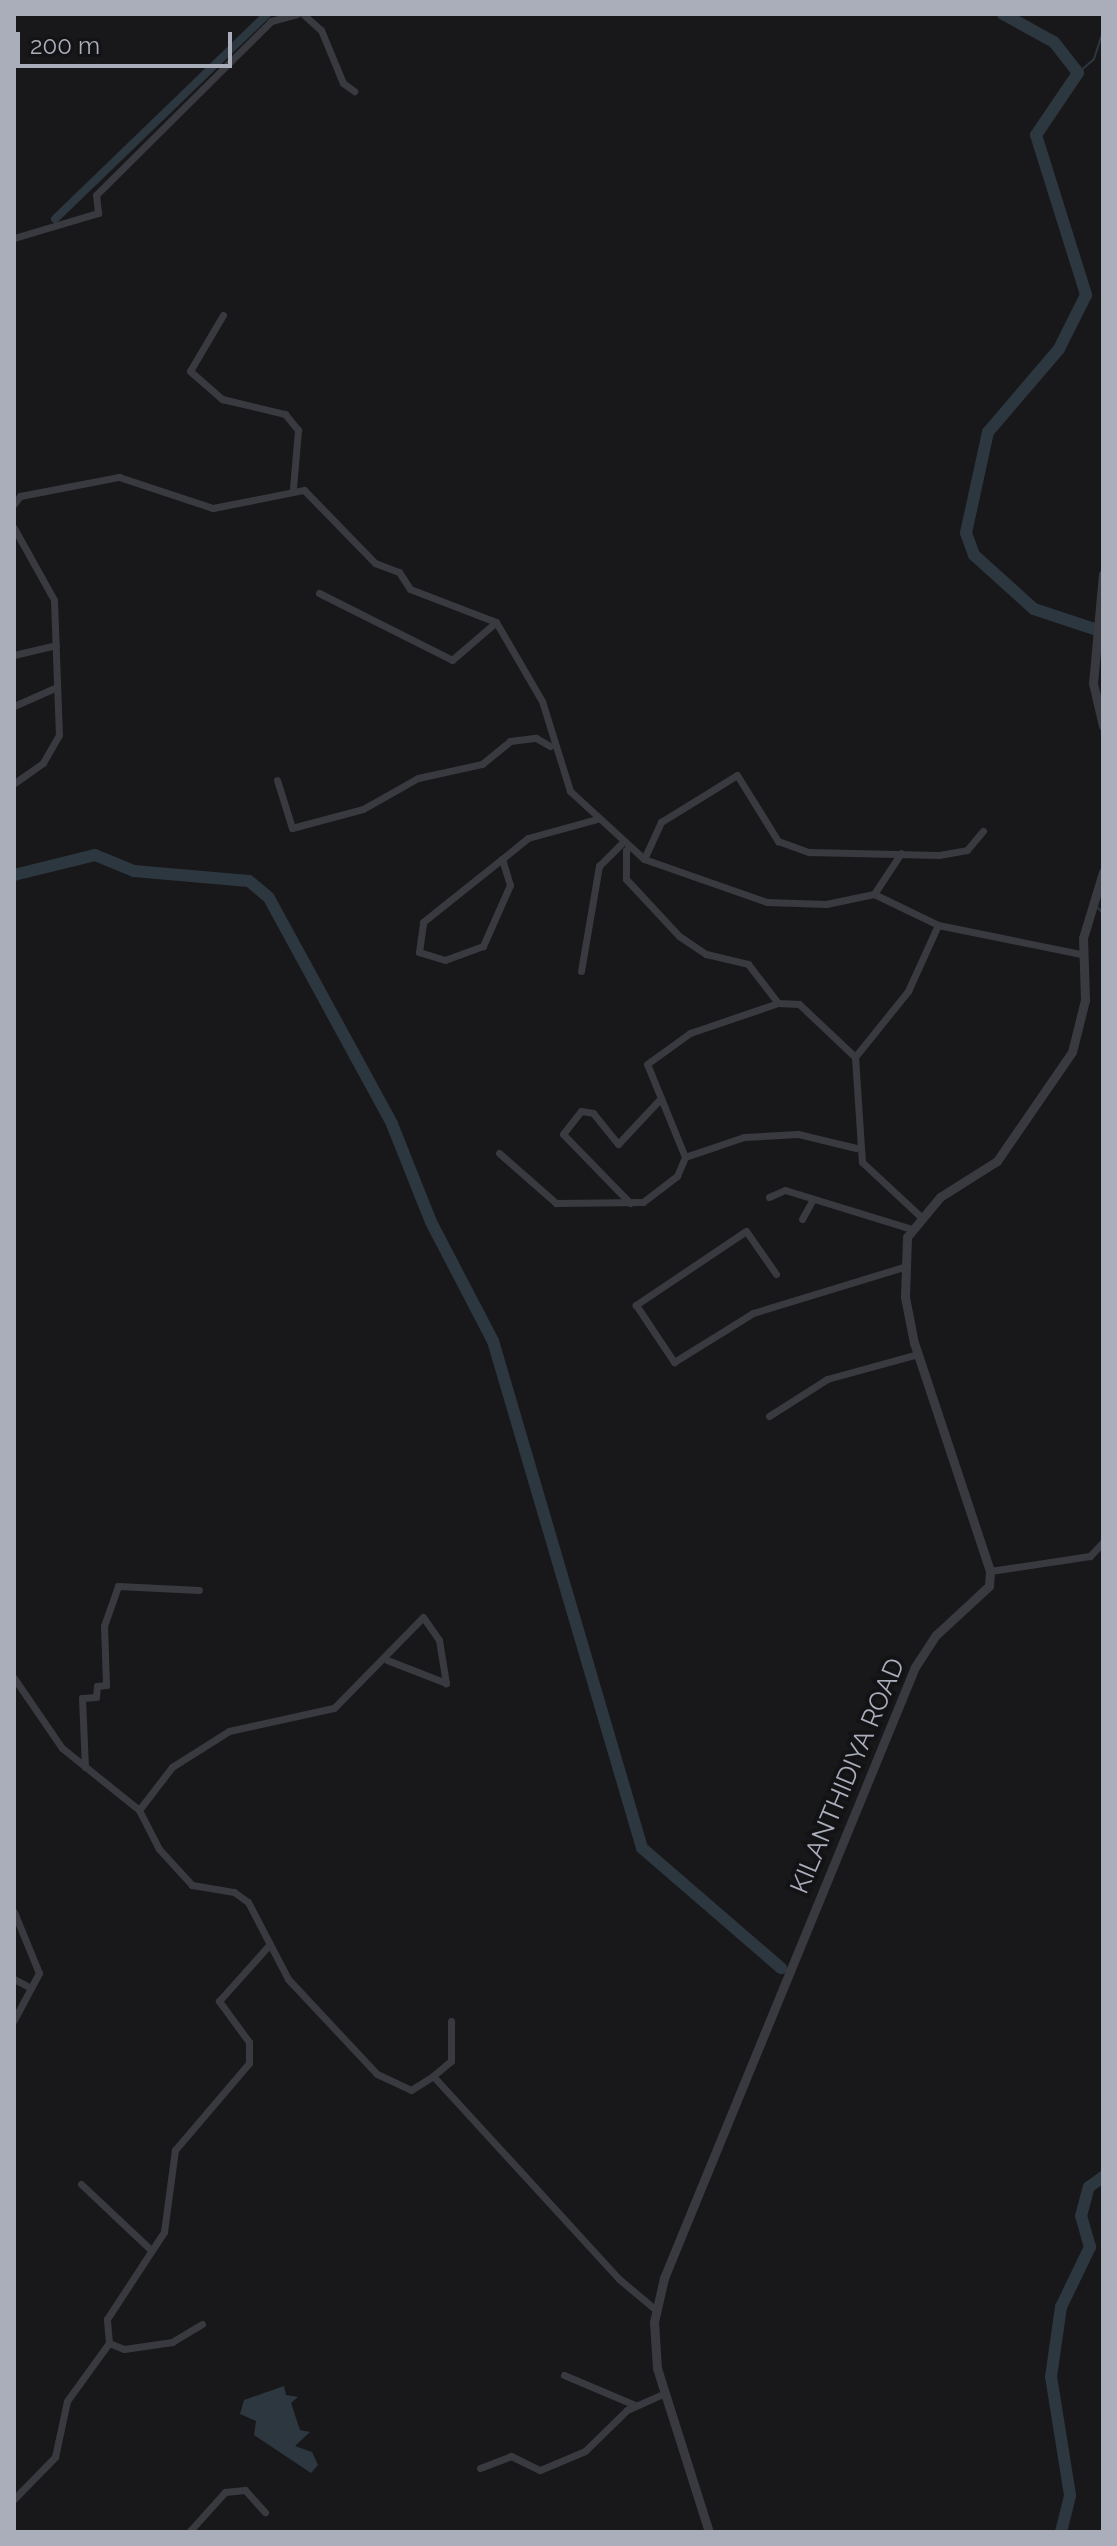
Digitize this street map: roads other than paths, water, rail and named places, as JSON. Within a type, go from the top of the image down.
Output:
[{"type":"street","points":[[14,238],[98,213],[96,195],[106,184],[271,21],[297,14]]},
{"type":"street","points":[[303,14],[321,30],[343,83],[354,91]]},
{"type":"street","points":[[223,315],[190,371],[222,399],[285,414],[298,430],[293,488]]},
{"type":"street","points":[[14,504],[20,496],[119,477],[213,508],[245,508],[293,488]]},
{"type":"street","points":[[293,488],[375,563],[399,572],[410,589],[496,622],[542,701],[550,746],[570,791],[624,847],[644,859],[767,902],[826,904],[874,894],[938,925],[1080,954]]},
{"type":"street","points":[[14,528],[54,600],[59,735],[43,763],[14,783]]},
{"type":"street","points":[[1103,574],[1094,642],[1103,726]]},
{"type":"street","points":[[319,593],[452,660],[496,622]]},
{"type":"street","points":[[14,655],[56,645]]},
{"type":"street","points":[[14,706],[57,687]]},
{"type":"street","points":[[277,780],[292,828],[363,809],[418,778],[482,764],[510,741],[536,738],[550,746]]},
{"type":"street","points":[[644,859],[661,822],[737,775],[778,841],[809,852],[967,850],[983,831]]},
{"type":"street","points":[[502,859],[510,885],[483,946],[445,960],[419,952],[423,922],[528,838],[597,819]]},
{"type":"street","points":[[581,971],[599,866],[624,847]]},
{"type":"street","points":[[624,847],[626,879],[679,936],[706,954],[748,964],[778,1003]]},
{"type":"street","points":[[874,894],[901,853]]},
{"type":"street","points":[[1103,872],[1080,954],[1085,1000],[1072,1052],[997,1161],[920,1216],[912,1229],[903,1267],[918,1354],[990,1571],[1090,1556],[1103,1542]]},
{"type":"street","points":[[920,1216],[885,1188],[856,1148],[855,1057],[908,991],[938,925]]},
{"type":"street","points":[[499,1153],[556,1203],[643,1202],[677,1176],[685,1157],[647,1064],[654,1054],[778,1003],[799,1004],[855,1057]]},
{"type":"street","points":[[630,1203],[563,1134],[581,1111],[593,1113],[618,1144],[661,1098]]},
{"type":"street","points":[[685,1157],[744,1137],[798,1134],[856,1148]]},
{"type":"street","points":[[769,1197],[785,1190],[812,1201],[912,1229]]},
{"type":"street","points":[[802,1219],[812,1201]]},
{"type":"street","points":[[776,1274],[746,1231],[636,1305],[674,1362],[753,1313],[903,1267]]},
{"type":"street","points":[[769,1416],[827,1379],[918,1354]]},
{"type":"street","name":"KILANTHIDIYA ROAD","points":[[709,2532],[665,2393],[653,2344],[656,2310],[915,1667],[936,1635],[985,1595],[990,1571]]},
{"type":"street","points":[[85,1767],[82,1698],[96,1697],[97,1686],[106,1685],[104,1626],[118,1586],[199,1590]]},
{"type":"street","points":[[139,1810],[181,1760],[229,1731],[334,1708],[387,1660],[423,1617],[439,1640],[446,1683],[426,1679],[387,1660]]},
{"type":"street","points":[[14,1678],[62,1748],[139,1810],[159,1849],[192,1885],[241,1895],[288,1979],[377,2074],[411,2090],[433,2076],[451,2061],[451,2021]]},
{"type":"street","points":[[14,1912],[34,1949],[39,1973],[14,2020]]},
{"type":"street","points":[[14,2499],[51,2465],[67,2401],[109,2343],[107,2319],[168,2218],[175,2150],[249,2063],[249,2042],[219,2001],[270,1944]]},
{"type":"street","points":[[14,1979],[31,1988]]},
{"type":"street","points":[[433,2076],[656,2310]]},
{"type":"street","points":[[81,2184],[151,2250]]},
{"type":"street","points":[[109,2343],[124,2349],[172,2342],[202,2324]]},
{"type":"street","points":[[564,2375],[635,2405]]},
{"type":"street","points":[[480,2468],[511,2456],[540,2470],[585,2451],[635,2405],[665,2393]]},
{"type":"street","points":[[189,2532],[225,2492],[245,2490],[265,2512]]},
{"type":"waterway","points":[[55,219],[267,14]]},
{"type":"waterway","points":[[1003,14],[1054,42],[1078,73],[1036,135],[1086,295],[1059,349],[988,432],[966,533],[974,555],[1034,609],[1103,632]]},
{"type":"waterway","points":[[1078,73],[1094,59],[1103,31]]},
{"type":"waterway","points":[[14,875],[95,855],[134,871],[249,881],[269,898],[392,1124],[431,1222],[493,1341],[642,1848],[781,1968]]},
{"type":"waterway","points":[[1098,908],[1103,913]]},
{"type":"waterway","points":[[1061,2532],[1070,2495],[1051,2377],[1061,2307],[1090,2247],[1081,2216],[1089,2187],[1103,2177]]}]
